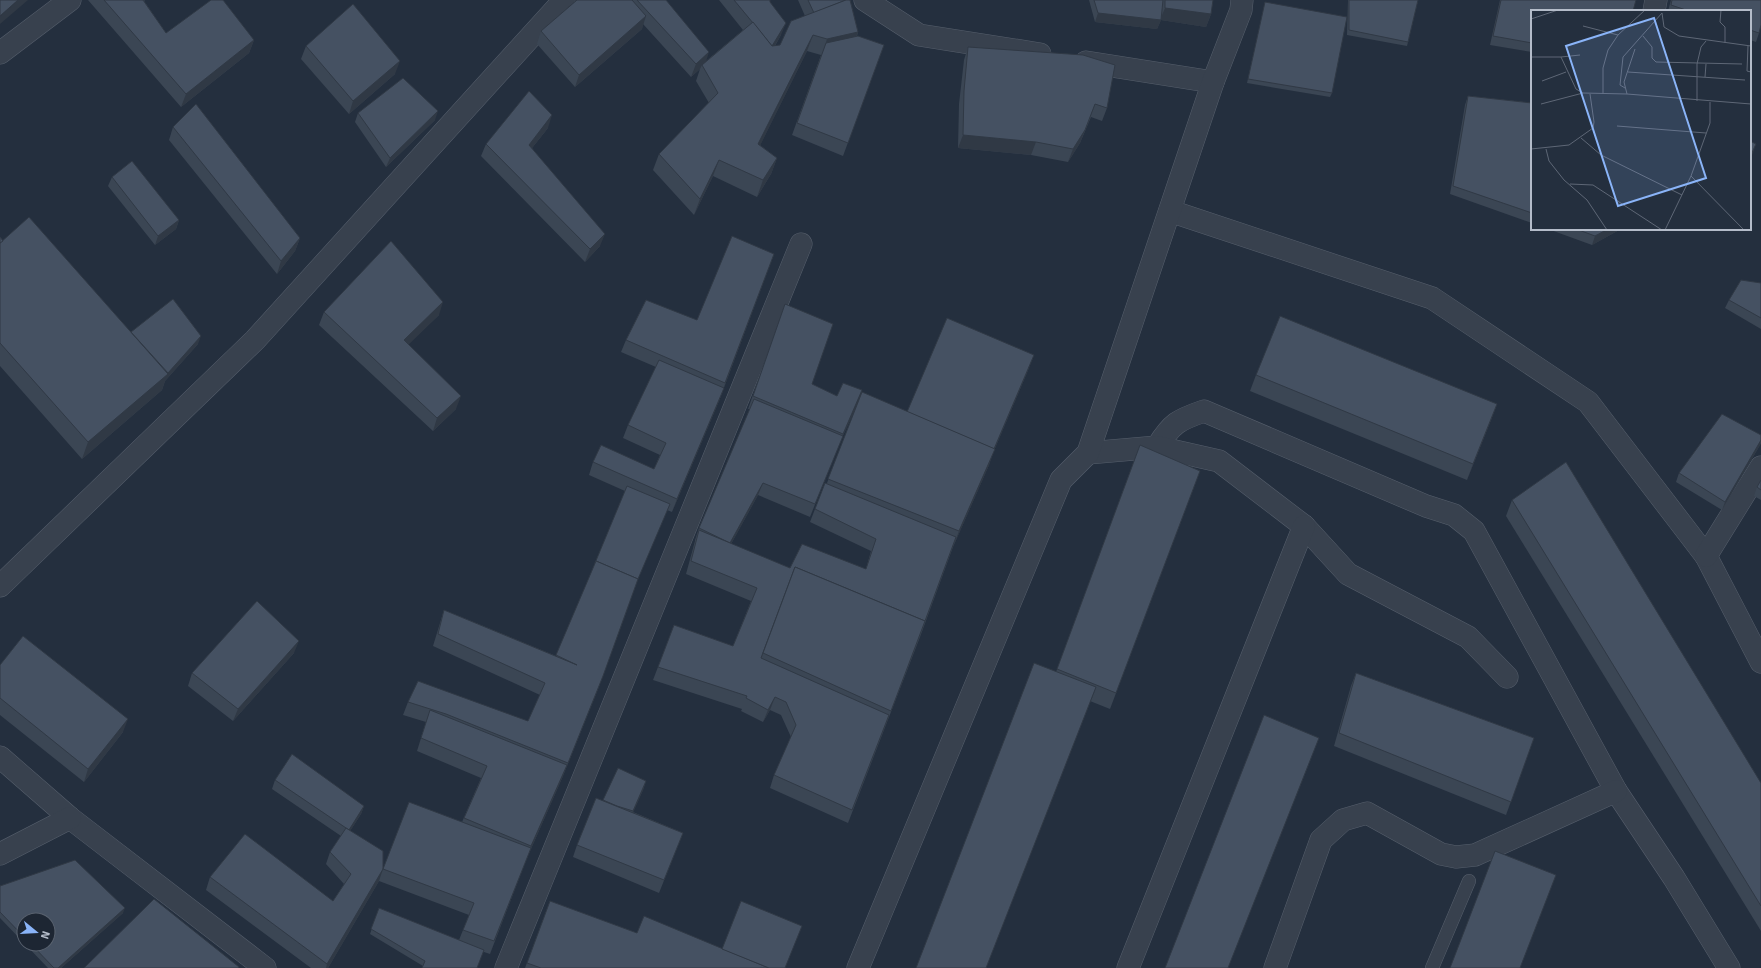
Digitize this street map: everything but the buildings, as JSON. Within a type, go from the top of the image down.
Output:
[{"type":"street","points":[[0,54],[70,0]]},
{"type":"street","points":[[0,586],[255,340],[564,0]]},
{"type":"street","points":[[866,0],[919,35],[1213,82]]},
{"type":"street","points":[[1654,10],[1656,0]]},
{"type":"street","points":[[858,968],[1061,480],[1088,453],[1213,82],[1245,3]]},
{"type":"street","points":[[1170,211],[1432,298],[1588,402],[1706,556],[1761,662]]},
{"type":"street","points":[[506,968],[801,244]]},
{"type":"street","points":[[1157,447],[1169,428],[1182,419],[1204,411],[1426,506],[1454,515],[1474,531],[1616,791],[1674,878],[1729,968]]},
{"type":"street","points":[[1088,453],[1157,447],[1219,461],[1304,526],[1348,574],[1468,638],[1507,677]]},
{"type":"street","points":[[1706,556],[1761,467]]},
{"type":"street","points":[[1128,968],[1304,526]]},
{"type":"street","points":[[0,757],[70,818],[265,968]]},
{"type":"street","points":[[1275,968],[1321,840],[1343,820],[1367,812],[1441,854],[1456,857],[1475,854],[1616,791]]},
{"type":"street","points":[[0,854],[70,818]]},
{"type":"lane","points":[[1432,968],[1469,881]]}]
